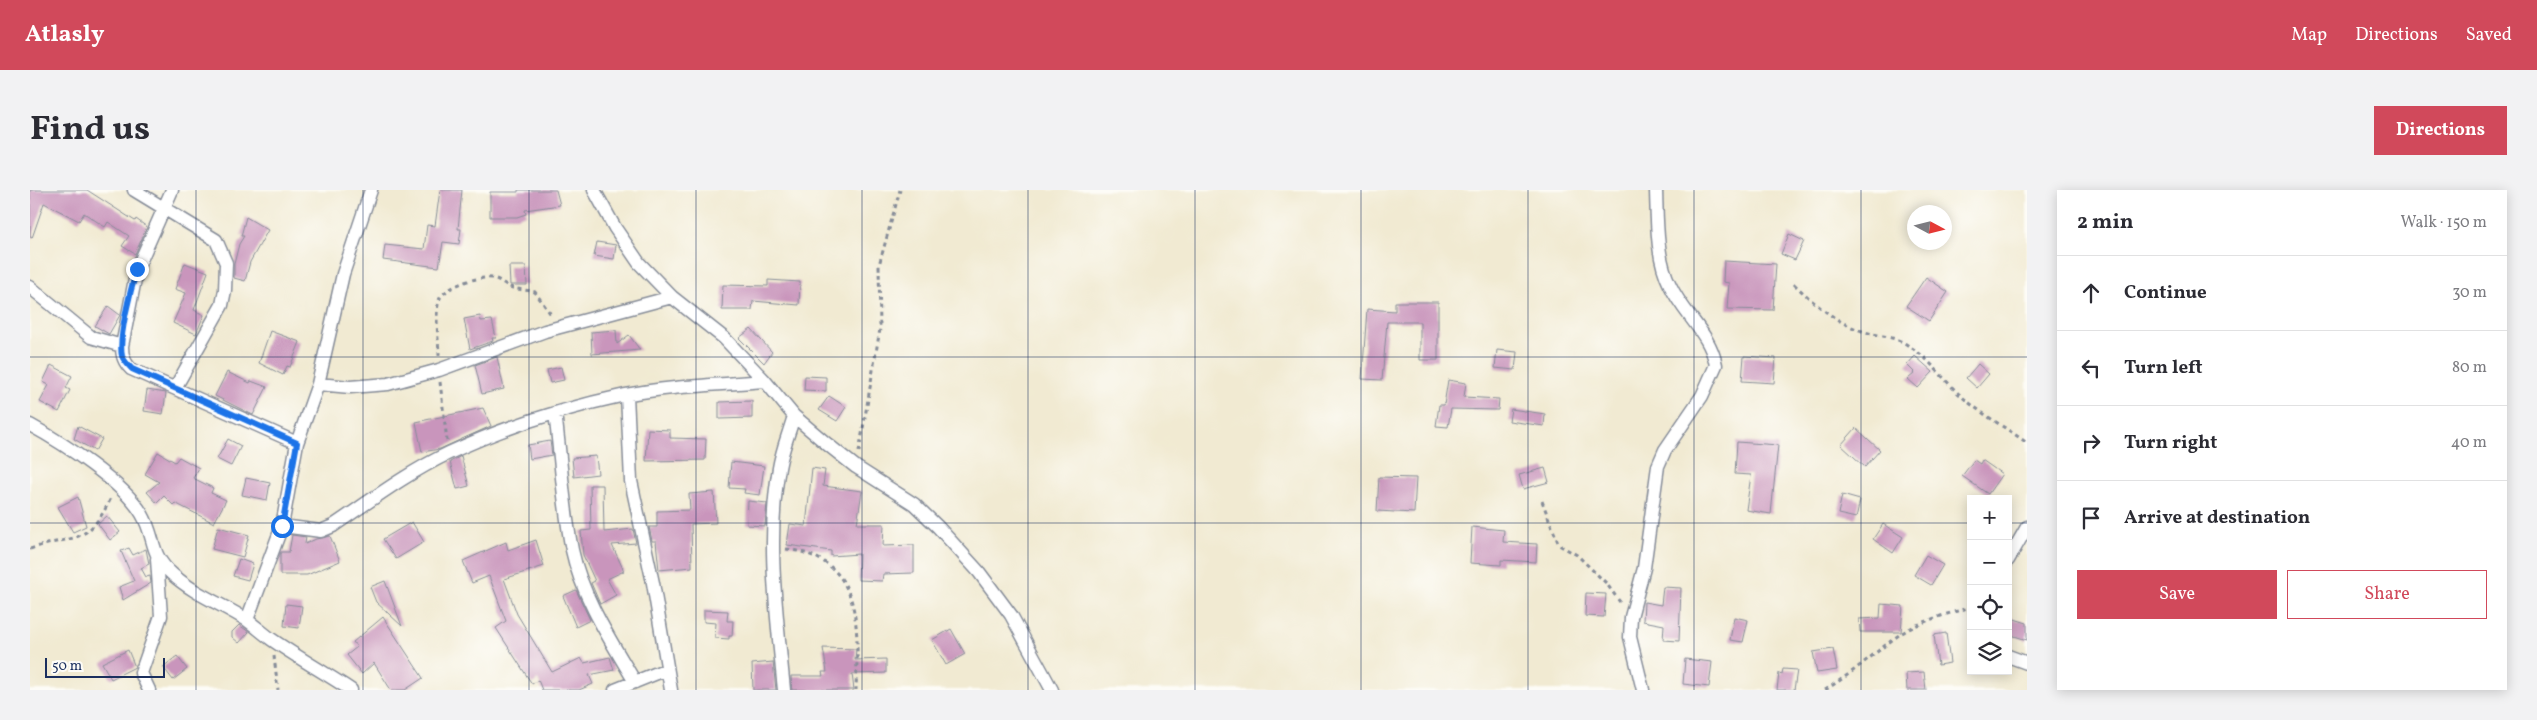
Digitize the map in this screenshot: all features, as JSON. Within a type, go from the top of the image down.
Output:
[{"type":"street","points":[[134,190],[216,240],[226,263],[225,290],[222,305],[175,388]]},
{"type":"street","points":[[172,190],[163,207],[132,284],[122,356],[132,369],[297,443]]},
{"type":"street","points":[[247,620],[282,526],[297,443],[318,384],[343,274],[370,190]]},
{"type":"street","points":[[594,190],[615,228],[639,263],[672,297],[724,338],[765,381],[794,416],[856,467],[914,504],[979,572],[1011,614],[1052,690]]},
{"type":"street","points":[[1643,690],[1630,637],[1632,617],[1644,568],[1658,466],[1669,442],[1702,396],[1716,365],[1709,342],[1670,285],[1657,223],[1656,190]]},
{"type":"street","points":[[30,287],[91,337],[122,346]]},
{"type":"street","points":[[318,384],[350,387],[388,384],[439,370],[559,327],[672,297]]},
{"type":"street","points":[[282,526],[321,531],[333,526],[397,482],[448,454],[505,429],[555,413],[627,395],[765,381]]},
{"type":"street","points":[[627,395],[630,480],[653,583],[671,690]]},
{"type":"street","points":[[555,413],[573,551],[584,585],[606,633],[635,682]]},
{"type":"street","points":[[784,690],[772,574],[772,547],[779,466],[794,416]]},
{"type":"street","points":[[30,424],[49,435],[117,486],[143,516],[157,559],[161,616],[141,673],[149,690]]},
{"type":"street","points":[[2012,553],[2027,527]]},
{"type":"street","points":[[157,559],[191,589],[247,620],[271,638],[351,690]]},
{"type":"street","points":[[2012,657],[2027,663]]},
{"type":"street","points":[[615,690],[667,669]]},
{"type":"path","points":[[856,467],[880,329],[879,265],[900,190]]},
{"type":"path","points":[[448,454],[439,370],[438,313],[440,298],[450,290],[469,281],[481,278],[494,278],[514,288],[535,292],[543,300],[559,327]]},
{"type":"path","points":[[1794,284],[1817,306],[1842,324],[1865,332],[1890,336],[1909,346],[1930,361],[1959,394],[2027,443]]},
{"type":"path","points":[[30,549],[84,535],[94,528],[117,486]]},
{"type":"path","points":[[1542,501],[1559,545],[1577,555],[1606,583],[1632,617]]},
{"type":"path","points":[[772,547],[794,550],[824,562],[838,573],[847,584],[854,605],[857,652],[856,690]]},
{"type":"path","points":[[1825,690],[1852,673],[1900,634],[1927,621],[1967,608]]},
{"type":"path","points":[[271,638],[278,690]]},
{"type":"building","points":[[30,190],[87,190],[135,221],[136,219],[147,227],[135,254],[122,246],[129,236],[108,222],[105,227],[84,213],[79,221],[44,203],[32,238],[30,237]]},
{"type":"building","points":[[440,190],[462,190],[458,229],[461,229],[459,244],[443,242],[439,267],[383,260],[385,245],[424,249],[427,225],[435,226]]},
{"type":"building","points":[[518,190],[556,190],[560,205],[525,210],[526,214],[517,217],[490,217],[490,192],[518,192]]},
{"type":"building","points":[[246,217],[268,230],[250,262],[245,281],[234,278],[234,264],[239,244],[244,236],[241,236]]},
{"type":"building","points":[[1789,234],[1804,241],[1795,260],[1781,254]]},
{"type":"building","points":[[597,242],[616,245],[614,259],[594,256]]},
{"type":"building","points":[[1724,261],[1776,264],[1773,310],[1727,309],[1729,283],[1723,282]]},
{"type":"building","points":[[185,263],[208,272],[194,310],[204,315],[196,334],[173,323],[186,293],[175,289]]},
{"type":"building","points":[[509,266],[526,266],[527,285],[510,285]]},
{"type":"building","points":[[1926,277],[1948,292],[1929,321],[1906,306]]},
{"type":"building","points":[[768,280],[800,282],[799,305],[753,301],[752,310],[722,310],[723,285],[768,286]]},
{"type":"building","points":[[1395,302],[1438,302],[1438,360],[1420,360],[1420,322],[1387,322],[1382,380],[1362,379],[1367,309],[1395,311]]},
{"type":"building","points":[[108,306],[120,315],[109,334],[95,326]]},
{"type":"building","points":[[480,316],[481,321],[492,320],[496,338],[492,338],[493,341],[470,349],[464,319]]},
{"type":"building","points":[[751,329],[772,352],[764,363],[739,338]]},
{"type":"building","points":[[616,330],[617,344],[629,335],[640,350],[592,354],[591,332]]},
{"type":"building","points":[[270,331],[300,342],[290,367],[287,366],[283,375],[259,363]]},
{"type":"building","points":[[1497,350],[1517,352],[1515,370],[1495,368]]},
{"type":"building","points":[[1744,356],[1776,358],[1774,383],[1742,381]]},
{"type":"building","points":[[1915,356],[1933,372],[1918,388],[1908,379],[1915,373],[1907,365]]},
{"type":"building","points":[[497,357],[504,389],[482,394],[475,365]]},
{"type":"building","points":[[1978,364],[1989,374],[1977,388],[1966,378]]},
{"type":"building","points":[[51,365],[72,376],[66,388],[70,390],[59,412],[40,402],[49,385],[43,382]]},
{"type":"building","points":[[561,367],[564,380],[550,383],[547,370]]},
{"type":"building","points":[[227,372],[250,383],[251,381],[267,387],[253,415],[215,396]]},
{"type":"building","points":[[805,376],[826,377],[826,391],[804,390]]},
{"type":"building","points":[[1448,380],[1466,383],[1464,397],[1499,399],[1498,410],[1451,409],[1448,427],[1436,426],[1439,405],[1444,405]]},
{"type":"building","points":[[147,390],[166,393],[163,414],[144,411]]},
{"type":"building","points":[[829,396],[846,407],[837,421],[819,410]]},
{"type":"building","points":[[752,401],[752,418],[719,419],[719,402]]},
{"type":"building","points":[[483,408],[491,426],[440,449],[422,452],[416,422]]},
{"type":"building","points":[[1511,409],[1545,414],[1544,426],[1509,421]]},
{"type":"building","points":[[78,426],[102,439],[95,451],[74,439]]},
{"type":"building","points":[[1856,428],[1880,450],[1865,467],[1841,445]]},
{"type":"building","points":[[648,429],[670,430],[670,438],[706,439],[705,460],[646,461]]},
{"type":"building","points":[[228,439],[241,446],[231,466],[217,459]]},
{"type":"building","points":[[550,441],[552,455],[530,459],[528,445]]},
{"type":"building","points":[[1737,442],[1778,445],[1771,514],[1746,510],[1751,475],[1735,474]]},
{"type":"building","points":[[158,452],[175,462],[179,457],[199,468],[193,478],[213,488],[211,493],[226,500],[214,523],[175,503],[173,505],[164,496],[157,503],[147,492],[159,482],[145,474]]},
{"type":"building","points":[[461,456],[469,486],[457,489],[450,462]]},
{"type":"building","points":[[596,456],[598,474],[574,477],[572,458]]},
{"type":"building","points":[[1974,460],[1980,464],[1982,460],[2002,474],[1988,494],[1962,476]]},
{"type":"building","points":[[731,462],[764,466],[760,495],[744,493],[745,489],[729,488]]},
{"type":"building","points":[[812,468],[825,470],[823,486],[862,491],[857,524],[884,524],[883,546],[914,545],[914,573],[883,574],[882,581],[858,580],[859,554],[831,556],[831,551],[787,545],[790,524],[806,526]]},
{"type":"building","points":[[1545,468],[1549,482],[1523,489],[1519,475]]},
{"type":"building","points":[[1379,477],[1416,478],[1414,513],[1377,511]]},
{"type":"building","points":[[246,478],[270,483],[267,500],[242,495]]},
{"type":"building","points":[[590,485],[603,485],[604,532],[633,529],[636,543],[612,545],[624,571],[607,579],[616,595],[600,604],[591,583],[595,581],[583,555],[581,531],[591,530]]},
{"type":"building","points":[[714,492],[716,523],[691,524],[692,567],[659,570],[656,541],[652,541],[649,527],[657,527],[657,511],[690,510],[689,494]]},
{"type":"building","points":[[1842,495],[1860,500],[1856,518],[1838,514]]},
{"type":"building","points":[[78,497],[86,526],[73,532],[58,507]]},
{"type":"building","points":[[748,501],[767,503],[765,526],[747,525]]},
{"type":"building","points":[[107,516],[120,532],[110,540],[98,524]]},
{"type":"building","points":[[412,522],[424,542],[396,559],[383,539]]},
{"type":"building","points":[[1883,524],[1903,537],[1893,553],[1873,539]]},
{"type":"building","points":[[218,527],[249,535],[243,557],[212,549]]},
{"type":"building","points":[[1472,527],[1504,530],[1503,542],[1537,544],[1536,562],[1501,560],[1501,565],[1470,563]]},
{"type":"building","points":[[292,535],[306,537],[305,544],[330,536],[340,561],[307,575],[280,575],[280,554],[281,552],[289,552]]},
{"type":"building","points":[[536,540],[544,566],[504,579],[517,614],[552,672],[581,658],[584,663],[610,657],[614,670],[589,675],[593,684],[579,690],[542,690],[538,680],[532,684],[496,628],[506,621],[489,576],[472,583],[463,561],[506,542],[508,550]]},
{"type":"building","points":[[129,548],[133,555],[146,549],[149,564],[141,568],[146,577],[150,576],[151,583],[123,600],[119,587],[134,581],[121,551]]},
{"type":"building","points":[[1926,555],[1943,565],[1931,585],[1914,575]]},
{"type":"building","points":[[239,559],[253,564],[248,580],[233,576]]},
{"type":"building","points":[[385,581],[402,626],[376,602],[370,587]]},
{"type":"building","points":[[1663,587],[1681,588],[1679,641],[1663,640],[1664,625],[1643,621],[1644,602],[1661,605]]},
{"type":"building","points":[[576,590],[590,620],[576,627],[563,596]]},
{"type":"building","points":[[1586,593],[1606,594],[1604,617],[1585,616]]},
{"type":"building","points":[[286,604],[302,606],[299,628],[284,626]]},
{"type":"building","points":[[1881,604],[1903,606],[1901,632],[1860,632],[1859,619],[1880,618]]},
{"type":"building","points":[[704,610],[728,611],[727,621],[733,621],[732,636],[729,636],[729,639],[715,638],[716,623],[704,622]]},
{"type":"building","points":[[383,617],[423,678],[405,690],[391,690],[374,663],[362,674],[347,655],[357,647],[353,642]]},
{"type":"building","points":[[1734,617],[1748,620],[1743,642],[1730,640]]},
{"type":"building","points":[[2012,618],[2027,623],[2027,640],[2012,635]]},
{"type":"building","points":[[239,625],[249,632],[239,643],[232,637],[232,632]]},
{"type":"building","points":[[951,629],[965,654],[946,665],[932,640]]},
{"type":"building","points":[[1946,633],[1950,663],[1938,665],[1934,635]]},
{"type":"building","points":[[823,648],[856,649],[855,660],[886,659],[886,673],[852,674],[854,690],[792,690],[791,676],[823,676],[822,672],[827,672]]},
{"type":"building","points":[[1833,649],[1837,670],[1817,673],[1813,652]]},
{"type":"building","points":[[128,650],[135,667],[111,679],[102,663]]},
{"type":"building","points":[[177,656],[187,669],[173,680],[163,667]]},
{"type":"building","points":[[1685,659],[1712,662],[1709,687],[1683,684]]},
{"type":"building","points":[[773,662],[776,690],[753,690],[752,664]]},
{"type":"building","points":[[1783,669],[1797,670],[1794,690],[1777,690],[1779,673],[1782,674]]},
{"type":"building","points":[[1924,672],[1926,690],[1907,690],[1906,673]]},
{"type":"route","points":[[137,269],[132,284],[124,326],[122,356],[132,369],[297,443],[282,526]]}]
